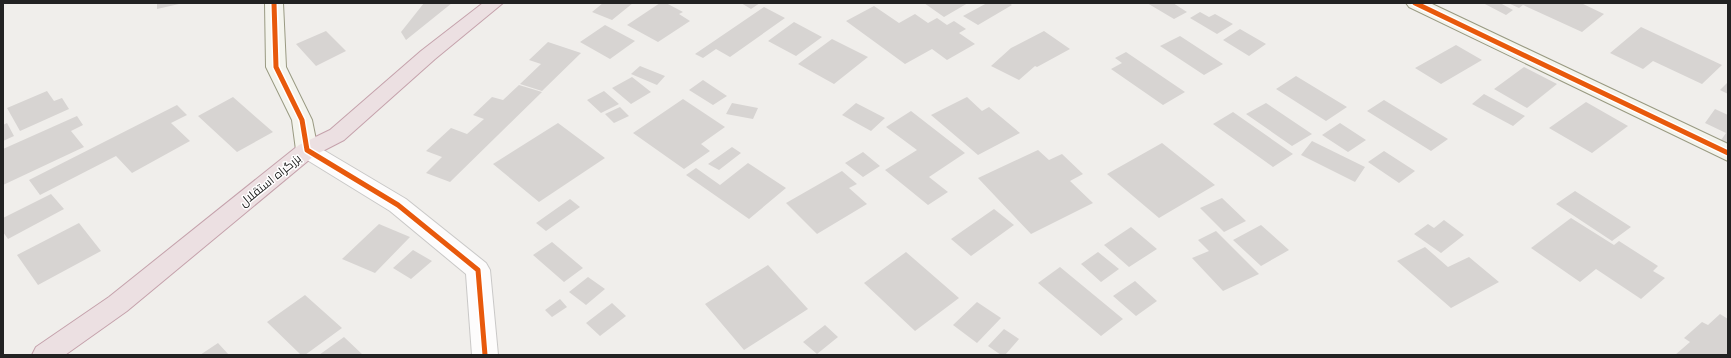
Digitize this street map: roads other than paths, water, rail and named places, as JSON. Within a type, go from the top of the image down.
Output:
[{"type":"highway","name":"بزرگراه استقلال","points":[[45,355],[118,304],[306,150],[337,135],[428,55],[494,3]]},
{"type":"street","points":[[274,3],[276,67],[302,120],[306,150],[398,205],[478,270],[484,355]]},
{"type":"street","points":[[1415,3],[1728,153]]}]
